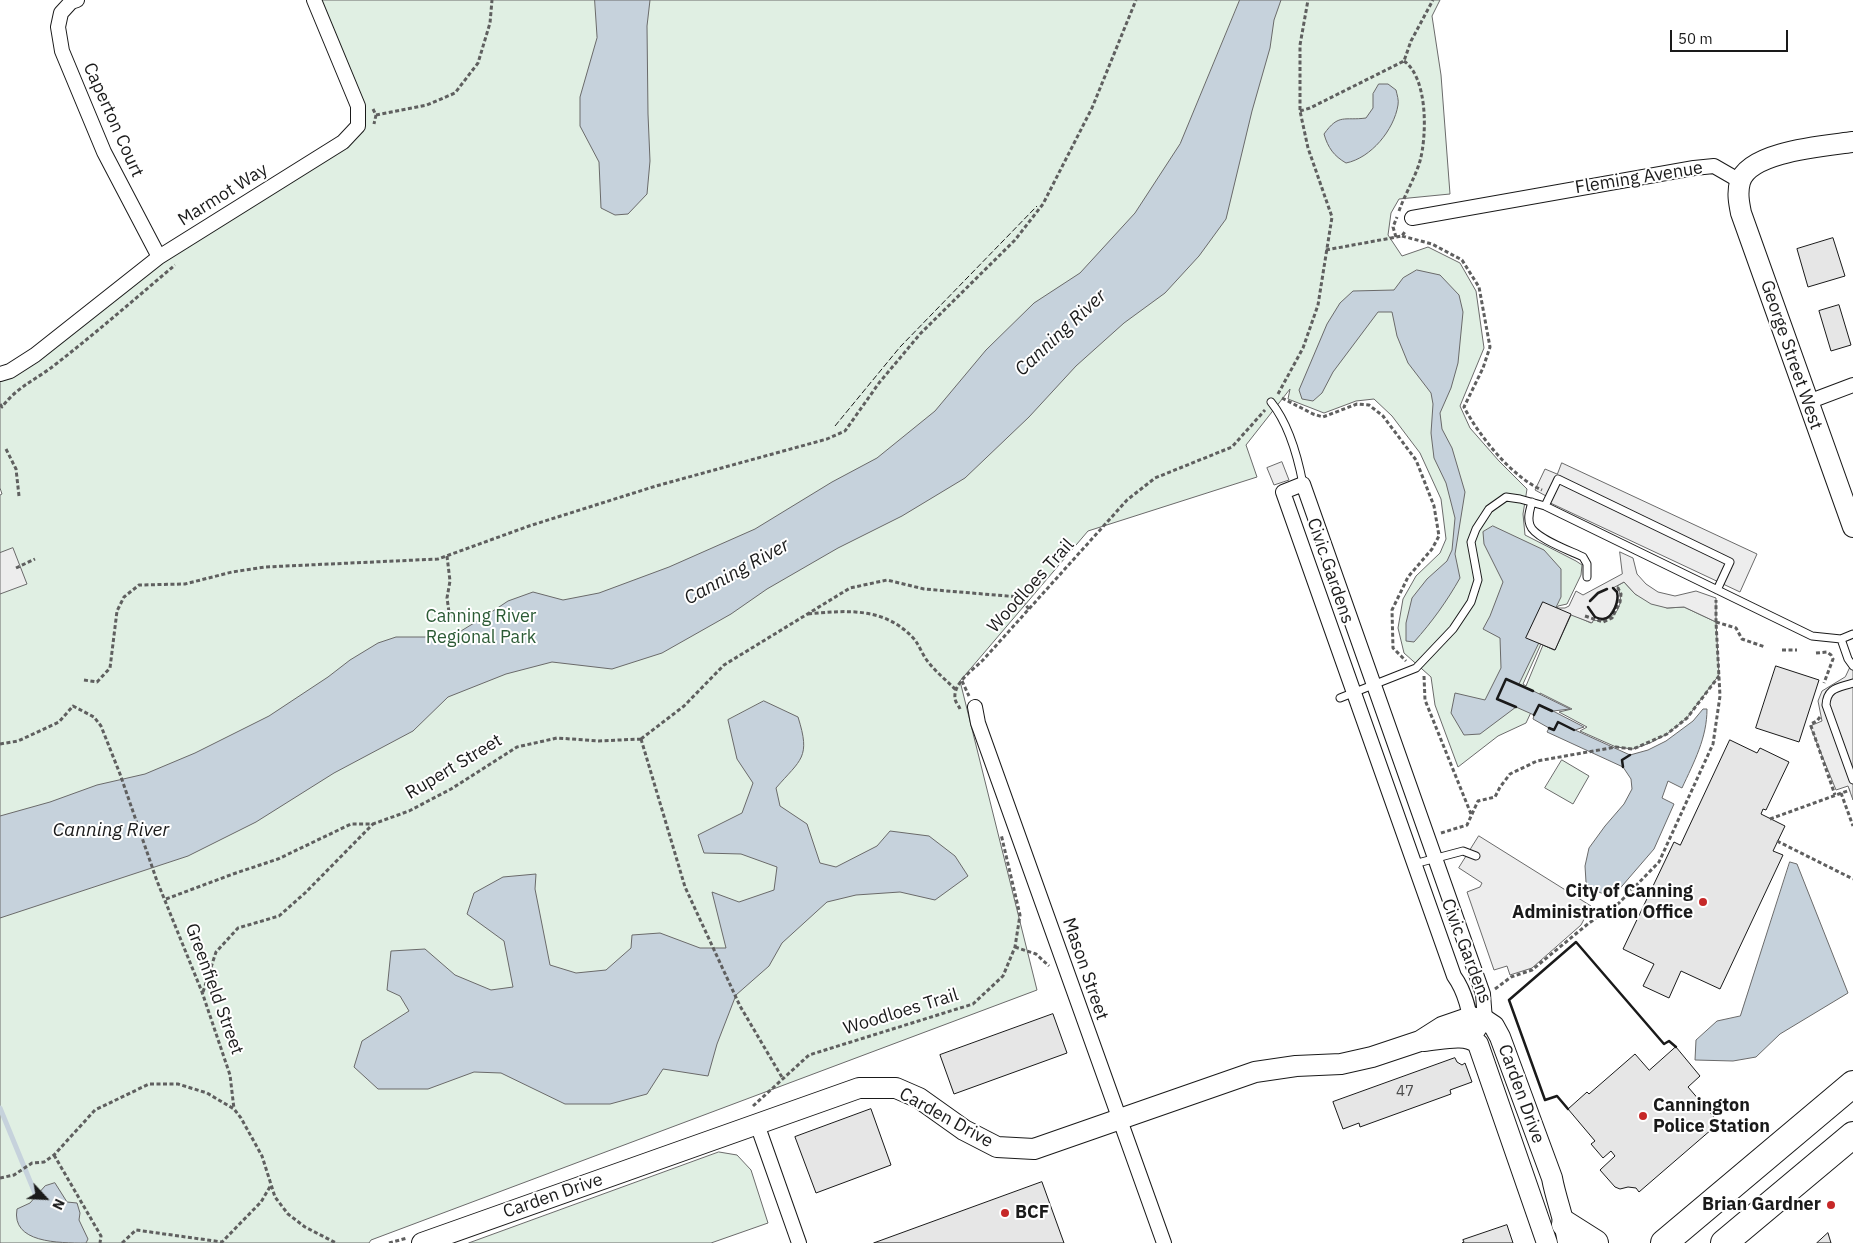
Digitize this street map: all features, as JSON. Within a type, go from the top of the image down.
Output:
[{"type":"highway","points":[[1664,1243],[1853,1084]]},
{"type":"highway","points":[[1724,1243],[1853,1135]]},
{"type":"highway","points":[[1567,1234],[1595,1243]]},
{"type":"street","name":"Caperton Court","points":[[77,0],[71,2],[61,13],[58,27],[62,51],[104,152],[159,257]]},
{"type":"street","name":"Marmot Way","points":[[0,374],[10,371],[35,355],[159,257],[342,142],[358,126],[358,106],[314,0]]},
{"type":"street","points":[[1740,181],[1752,167],[1779,153],[1853,142]]},
{"type":"street","name":"Fleming Avenue","points":[[1412,218],[1694,168],[1714,166],[1740,181]]},
{"type":"street","name":"George Street West","points":[[1740,181],[1738,197],[1741,213],[1853,527]]},
{"type":"street","points":[[1808,402],[1853,385]]},
{"type":"street","name":"Civic Gardens","points":[[1473,1040],[1478,1018],[1483,994],[1303,484],[1282,492],[1346,695],[1414,864],[1454,976],[1478,1018]]},
{"type":"street","name":"Mason Street","points":[[968,711],[978,723],[1118,1120],[1164,1243]]},
{"type":"street","name":"Carden Drive","points":[[422,1243],[754,1115],[859,1088],[896,1088],[919,1098],[964,1130],[997,1147],[1034,1149],[1255,1072],[1296,1066],[1341,1064],[1372,1057],[1420,1041],[1442,1028],[1478,1018],[1494,1026],[1500,1037],[1552,1178],[1556,1200],[1567,1234]]},
{"type":"street","name":"Carden Drive","points":[[1420,1041],[1464,1038],[1473,1040],[1481,1050],[1547,1243]]},
{"type":"street","points":[[754,1115],[800,1243]]},
{"type":"street","points":[[1520,1166],[1544,1157]]},
{"type":"lane","points":[[1271,402],[1278,410],[1298,462],[1303,484]]},
{"type":"lane","points":[[1544,506],[1558,479],[1730,562],[1717,590]]},
{"type":"lane","points":[[1346,695],[1416,668],[1453,629],[1472,602],[1478,580],[1471,542],[1476,529],[1489,509],[1506,497],[1544,506],[1812,636],[1840,639],[1853,634]]},
{"type":"lane","points":[[1532,502],[1528,514],[1530,527],[1538,536],[1583,557],[1587,564],[1587,577]]},
{"type":"lane","points":[[1840,639],[1848,660],[1853,666]]},
{"type":"lane","points":[[1853,683],[1832,690],[1827,696],[1826,704],[1853,780]]},
{"type":"lane","points":[[1414,864],[1463,851],[1476,856]]},
{"type":"path","points":[[373,126],[376,115],[427,105],[455,93],[478,62],[490,23],[492,0]]},
{"type":"path","points":[[84,680],[97,682],[110,668],[117,611],[124,597],[139,585],[185,584],[232,572],[265,568],[438,559],[529,526],[656,486],[827,439],[844,431],[920,334],[1015,240],[1043,204],[1092,108],[1136,0]]},
{"type":"path","points":[[1308,0],[1300,45],[1300,111],[1308,148],[1332,216],[1318,305],[1303,348],[1277,395],[1322,417],[1357,404],[1370,405],[1383,416],[1416,460],[1434,506],[1439,536],[1432,549],[1408,577],[1392,610],[1393,648],[1404,660],[1424,676],[1425,700],[1471,814]]},
{"type":"path","points":[[1300,111],[1310,108],[1404,62],[1411,41],[1433,0]]},
{"type":"path","points":[[1396,237],[1394,227],[1399,209],[1420,161],[1423,141],[1424,106],[1418,81],[1410,65],[1404,62]]},
{"type":"path","points":[[1402,236],[1412,218]]},
{"type":"path","points":[[1326,250],[1402,236],[1432,244],[1462,260],[1479,287],[1490,347],[1483,368],[1464,407],[1474,426],[1514,471],[1532,486],[1550,494]]},
{"type":"path","points":[[0,404],[2,407],[12,394],[54,365],[176,265]]},
{"type":"path","name":"Woodloes Trail","points":[[956,690],[962,681],[1127,500],[1155,478],[1232,447],[1271,402]]},
{"type":"path","points":[[6,449],[16,469],[19,496]]},
{"type":"path","points":[[448,556],[450,581],[447,598],[449,612],[453,621]]},
{"type":"path","points":[[16,568],[35,558]]},
{"type":"path","points":[[783,1079],[740,1006],[685,887],[641,739],[684,706],[724,665],[850,588],[888,580],[924,588],[1019,597],[1029,609]]},
{"type":"path","points":[[1585,616],[1603,622],[1612,618],[1622,594],[1617,586]]},
{"type":"path","points":[[1493,992],[1511,977],[1532,970],[1589,923],[1619,903],[1659,862],[1713,744],[1720,696],[1716,622],[1717,590]]},
{"type":"path","points":[[805,614],[836,611],[867,612],[893,623],[915,640],[928,662],[956,690],[955,698],[968,711]]},
{"type":"path","points":[[1716,622],[1736,628],[1742,639],[1765,647]]},
{"type":"path","points":[[1782,650],[1797,650]]},
{"type":"path","points":[[1428,838],[1466,825],[1478,801],[1494,797],[1510,774],[1537,760],[1616,747],[1634,749],[1667,734],[1687,718],[1719,676]]},
{"type":"path","name":"Greenfield Street","points":[[0,744],[18,742],[59,722],[73,706],[94,717],[101,726],[120,774],[157,881],[166,899],[202,992],[230,1075],[234,1109]]},
{"type":"path","name":"Rupert Street","points":[[166,899],[233,874],[278,860],[351,824],[373,824],[409,811],[451,789],[517,747],[557,738],[599,741],[641,739]]},
{"type":"path","points":[[1770,819],[1853,788]]},
{"type":"path","points":[[1841,793],[1853,826]]},
{"type":"path","name":"Rupert Street","points":[[202,992],[216,952],[238,928],[279,916],[305,893],[373,824]]},
{"type":"path","name":"Woodloes Trail","points":[[754,1115],[783,1079],[809,1055],[974,1004],[1003,976],[1015,946],[1020,915],[1001,834]]},
{"type":"path","points":[[1777,842],[1853,878]]},
{"type":"path","points":[[1015,946],[1036,954],[1056,972],[1065,970]]},
{"type":"path","points":[[0,1178],[14,1175],[32,1163],[44,1162],[54,1154],[95,1110],[149,1084],[178,1084],[207,1092],[234,1109],[262,1156],[275,1197],[288,1214],[305,1227],[336,1243]]},
{"type":"path","points":[[54,1154],[101,1236],[100,1243]]},
{"type":"path","points":[[122,1243],[136,1230],[222,1242],[261,1202],[272,1185]]},
{"type":"path","points":[[389,1243],[400,1242]]},
{"type":"green space","name":"Canning River Regional Park","points":[[316,0],[1440,0],[1432,16],[1441,75],[1450,194],[1399,199],[1391,213],[1388,235],[1402,256],[1428,247],[1460,263],[1476,291],[1484,348],[1460,406],[1470,428],[1527,489],[1523,514],[1525,535],[1582,565],[1581,575],[1567,604],[1558,606],[1523,684],[1526,686],[1543,645],[1554,650],[1571,614],[1591,623],[1593,620],[1607,619],[1617,611],[1620,593],[1617,586],[1624,582],[1635,594],[1667,608],[1684,607],[1716,622],[1719,675],[1687,718],[1667,734],[1633,749],[1616,747],[1580,731],[1587,727],[1559,712],[1572,709],[1540,693],[1526,723],[1498,736],[1458,767],[1435,705],[1431,677],[1404,653],[1398,628],[1403,599],[1416,576],[1440,553],[1446,539],[1441,499],[1420,453],[1392,416],[1374,399],[1356,401],[1324,413],[1288,399],[1290,389],[1246,445],[1257,477],[1088,531],[960,681],[1037,990],[371,1240],[369,1243],[0,1243],[0,495],[2,494],[0,488],[0,375],[364,123]]},
{"type":"green space","points":[[1562,760],[1589,776],[1573,804],[1545,788]]},
{"type":"green space","points":[[719,1152],[737,1155],[751,1170],[768,1223],[711,1243],[469,1243]]},
{"type":"shaded area","points":[[1282,462],[1289,480],[1274,485],[1267,468]]},
{"type":"shaded area","points":[[1562,463],[1757,554],[1740,592],[1544,500],[1546,496],[1535,490],[1545,469],[1557,474]]},
{"type":"shaded area","points":[[13,548],[27,584],[0,594],[0,553]]},
{"type":"shaded area","points":[[1620,552],[1633,558],[1637,574],[1646,584],[1658,592],[1675,596],[1696,591],[1716,598],[1716,622],[1684,607],[1667,608],[1651,604],[1635,594],[1624,582],[1613,588],[1617,592],[1618,601],[1609,616],[1603,619],[1595,617],[1592,623],[1571,615],[1555,650],[1526,638],[1543,602],[1558,608],[1565,608],[1569,606],[1576,591],[1583,595],[1622,574]]},
{"type":"shaded area","points":[[1853,661],[1853,800],[1848,786],[1836,790],[1810,726],[1822,721],[1818,701],[1822,691],[1845,677]]},
{"type":"shaded area","points":[[1479,836],[1591,906],[1581,925],[1532,968],[1510,975],[1507,966],[1494,970],[1467,892],[1480,887],[1482,883],[1459,868]]},
{"type":"water","points":[[595,0],[650,0],[647,26],[650,161],[647,194],[628,214],[615,215],[601,208],[599,162],[580,126],[580,97],[597,38]]},
{"type":"water","name":"Canning River","points":[[1240,0],[1281,0],[1274,20],[1270,48],[1252,111],[1226,219],[1199,256],[1165,293],[1124,323],[1076,366],[1029,417],[965,478],[902,516],[838,548],[767,589],[731,614],[662,653],[612,669],[552,662],[506,674],[448,697],[413,731],[334,773],[256,822],[188,856],[0,918],[0,816],[50,802],[97,785],[145,774],[195,753],[269,716],[378,643],[396,637],[456,634],[508,601],[533,592],[563,600],[599,593],[669,567],[755,529],[832,482],[877,458],[935,411],[986,350],[1034,303],[1080,273],[1135,213],[1180,144]]},
{"type":"water","points":[[1379,84],[1388,84],[1396,90],[1398,103],[1392,124],[1380,142],[1372,149],[1355,160],[1346,163],[1332,151],[1324,134],[1338,120],[1366,118],[1373,108],[1373,94]]},
{"type":"water","points":[[1417,270],[1440,275],[1459,295],[1463,312],[1458,363],[1451,388],[1440,413],[1442,429],[1452,448],[1465,492],[1455,554],[1460,578],[1439,611],[1414,642],[1406,641],[1406,623],[1412,598],[1427,579],[1447,561],[1452,550],[1455,518],[1446,483],[1434,458],[1431,433],[1433,404],[1431,393],[1408,363],[1397,336],[1392,312],[1378,312],[1333,372],[1322,393],[1313,401],[1302,399],[1299,390],[1327,324],[1340,303],[1353,291],[1394,290],[1403,278]]},
{"type":"water","points":[[1493,526],[1544,550],[1561,569],[1561,597],[1519,684],[1570,709],[1553,711],[1584,727],[1575,730],[1630,755],[1648,750],[1666,741],[1693,721],[1703,709],[1707,709],[1702,740],[1682,788],[1668,781],[1662,798],[1674,804],[1654,849],[1616,893],[1601,893],[1593,889],[1586,882],[1585,866],[1589,848],[1624,804],[1632,789],[1631,779],[1623,767],[1547,732],[1549,728],[1533,719],[1534,715],[1516,707],[1480,734],[1464,735],[1451,713],[1455,693],[1485,700],[1501,668],[1500,638],[1483,629],[1503,582],[1484,544],[1483,532]]},
{"type":"water","points":[[764,701],[798,717],[804,741],[801,757],[776,788],[780,806],[807,824],[820,863],[836,867],[877,846],[890,831],[929,836],[955,856],[968,876],[935,900],[900,892],[856,895],[827,902],[782,943],[769,966],[736,995],[717,1044],[708,1076],[663,1069],[647,1094],[610,1104],[565,1104],[501,1073],[474,1072],[428,1089],[378,1089],[354,1067],[362,1041],[409,1011],[400,996],[387,990],[391,951],[425,949],[455,975],[491,990],[513,987],[504,941],[467,914],[474,893],[503,877],[536,874],[535,889],[550,965],[576,973],[606,970],[631,948],[632,935],[660,933],[700,948],[726,948],[712,892],[739,902],[774,890],[777,867],[741,854],[704,853],[698,835],[742,813],[753,783],[737,759],[728,720]]},
{"type":"water","points":[[1790,862],[1797,864],[1848,993],[1780,1034],[1756,1057],[1733,1061],[1695,1060],[1696,1040],[1717,1021],[1740,1016]]},
{"type":"water","points":[[55,1183],[67,1202],[77,1203],[80,1213],[79,1220],[88,1239],[86,1243],[39,1239],[21,1229],[17,1220],[17,1209],[30,1203],[45,1186]]},
{"type":"building","points":[[1833,238],[1845,276],[1808,287],[1797,249]]},
{"type":"building","points":[[1839,305],[1851,345],[1831,351],[1819,311]]},
{"type":"building","points":[[1543,602],[1571,614],[1555,650],[1526,638]]},
{"type":"building","points":[[1776,666],[1819,680],[1799,742],[1756,728]]},
{"type":"building","name":"City of Canning Administration Office","points":[[1730,740],[1757,753],[1760,748],[1789,762],[1766,810],[1763,809],[1761,814],[1785,826],[1773,851],[1783,855],[1720,989],[1681,971],[1669,998],[1643,986],[1654,964],[1623,949],[1674,842],[1680,845]]},
{"type":"building","points":[[1053,1014],[1067,1053],[954,1094],[940,1055]]},
{"type":"building","name":"Cannington Police Station","points":[[1676,1047],[1700,1076],[1688,1087],[1719,1123],[1639,1192],[1636,1188],[1620,1189],[1615,1187],[1600,1170],[1615,1156],[1611,1151],[1603,1158],[1591,1144],[1595,1141],[1568,1109],[1587,1092],[1589,1094],[1635,1054],[1649,1070]]},
{"type":"building","points":[[1455,1058],[1462,1065],[1465,1063],[1472,1082],[1450,1090],[1451,1094],[1360,1127],[1359,1123],[1343,1129],[1333,1102]]},
{"type":"building","points":[[871,1109],[891,1165],[816,1193],[795,1137]]},
{"type":"building","name":"BCF","points":[[1042,1182],[1064,1243],[874,1243]]},
{"type":"building","points":[[1507,1225],[1513,1243],[1462,1243],[1464,1242],[1463,1240]]},
{"type":"building","points":[[1828,1233],[1831,1243],[1817,1243]]},
{"type":"waterway","points":[[0,1108],[39,1203]]},
{"type":"fence","points":[[835,426],[900,347],[1037,206]]},
{"type":"wall","points":[[1588,607],[1595,617],[1607,618],[1613,612],[1617,599],[1617,592],[1613,588]]},
{"type":"wall","points":[[1590,601],[1598,593],[1607,589]]},
{"type":"wall","points":[[1516,707],[1497,699],[1506,679],[1533,691]]},
{"type":"wall","points":[[1534,715],[1539,705],[1552,711]]},
{"type":"wall","points":[[1549,728],[1554,730],[1558,722],[1574,730]]},
{"type":"wall","points":[[1623,767],[1622,760],[1630,755]]},
{"type":"wall","points":[[1568,1109],[1557,1096],[1545,1100],[1509,1000],[1576,942],[1664,1044],[1669,1041],[1676,1047]]},
{"type":"place","name":"City of Canning Administration Office","points":[[1703,902]]},
{"type":"place","name":"Cannington Police Station","points":[[1643,1116]]},
{"type":"place","name":"Brian Gardner","points":[[1831,1205]]},
{"type":"place","name":"BCF","points":[[1005,1213]]}]
